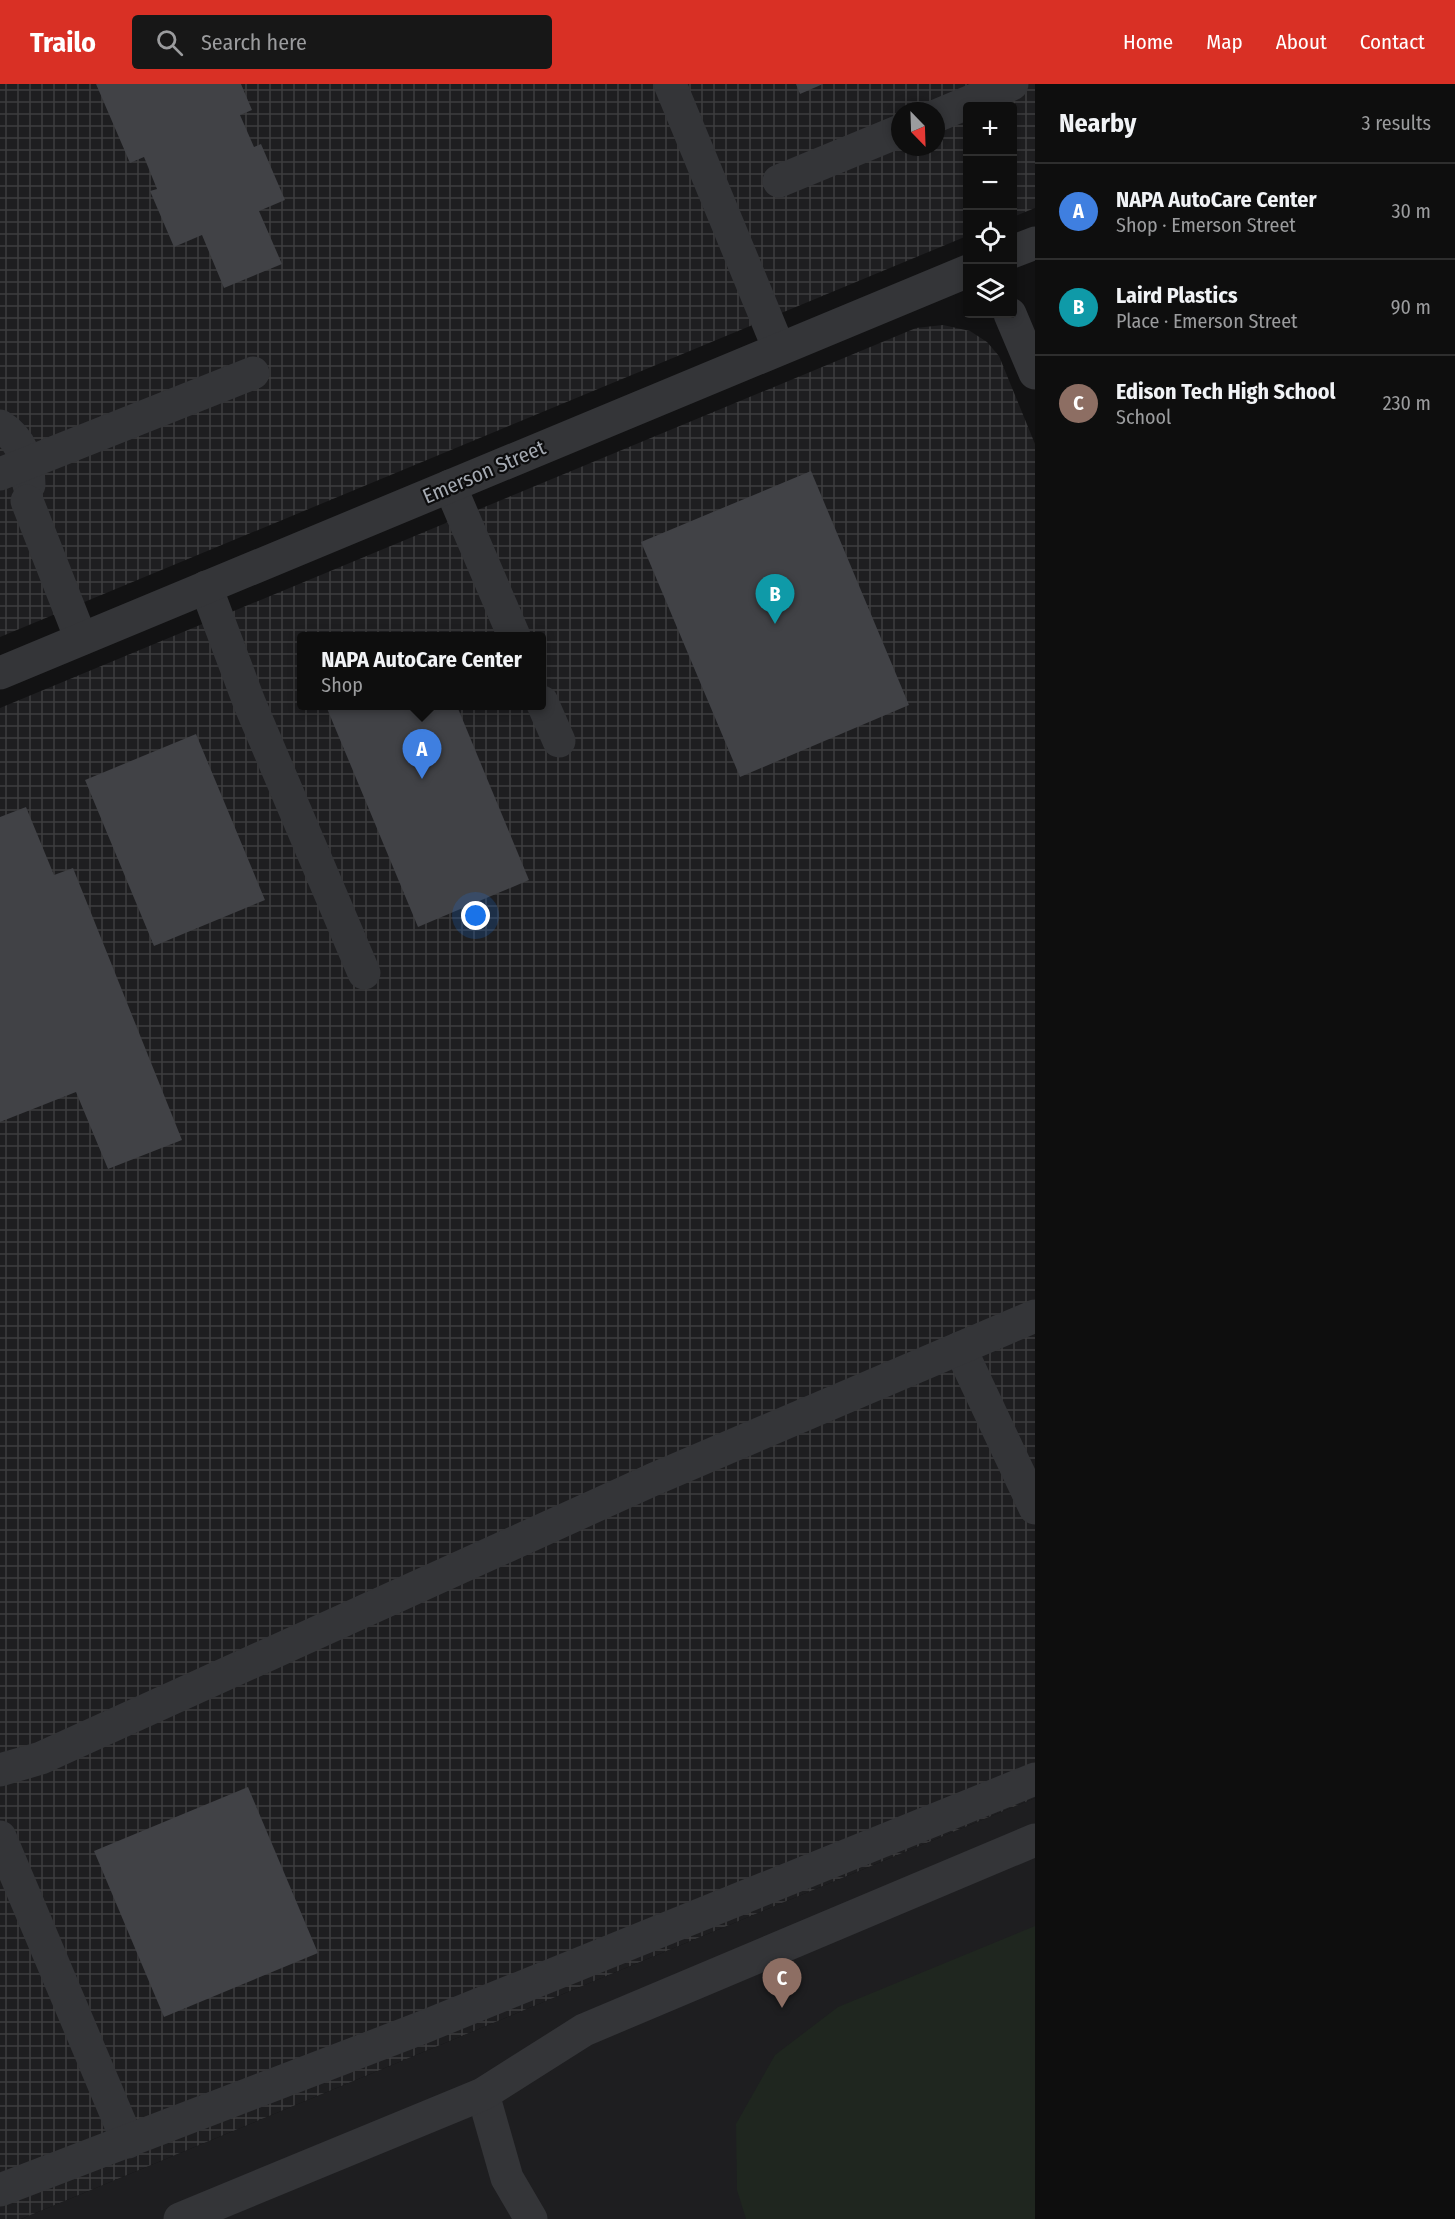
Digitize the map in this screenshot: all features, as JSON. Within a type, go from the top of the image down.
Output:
[{"type":"street","points":[[669,84],[778,350]]},
{"type":"street","points":[[945,112],[1012,84]]},
{"type":"street","points":[[779,181],[891,135]]},
{"type":"street","points":[[1017,250],[1035,243]]},
{"type":"street","name":"Emerson Street","points":[[0,673],[963,273]]},
{"type":"street","points":[[1012,318],[1035,373]]},
{"type":"street","points":[[13,469],[253,373]]},
{"type":"street","points":[[0,426],[11,433],[22,448],[13,469]]},
{"type":"street","points":[[13,469],[29,482],[27,501],[81,639]]},
{"type":"street","points":[[0,483],[8,491],[27,501]]},
{"type":"street","points":[[450,486],[512,632]]},
{"type":"street","points":[[206,587],[249,702],[364,973]]},
{"type":"street","points":[[545,710],[559,741]]},
{"type":"street","points":[[0,1770],[41,1758],[652,1480],[1035,1316]]},
{"type":"street","points":[[960,1348],[1035,1508]]},
{"type":"street","points":[[0,2190],[421,2028],[1035,1779]]},
{"type":"street","points":[[0,1837],[128,2142]]},
{"type":"street","points":[[180,2219],[483,2094],[584,2030],[1035,1840]]},
{"type":"street","points":[[483,2094],[507,2178],[530,2219]]},
{"type":"shaded area","points":[[0,84],[1035,84],[1035,208],[1017,215],[1017,102],[963,102],[963,238],[0,637]]},
{"type":"shaded area","points":[[943,325],[970,331],[987,342],[999,356],[1035,444],[1035,1798],[21,2219],[0,2219],[0,708],[916,328]]},
{"type":"shaded area","points":[[1035,1798],[1035,2219],[21,2219]]},
{"type":"shaded area","points":[[1035,1926],[1035,2219],[746,2219],[737,2190],[736,2124],[775,2055],[838,2007]]},
{"type":"building","points":[[96,84],[241,84],[252,110],[240,115],[254,147],[261,144],[285,200],[259,211],[282,264],[224,288],[202,235],[174,247],[150,191],[157,189],[144,157],[130,163]]},
{"type":"building","points":[[796,84],[823,84],[800,94]]},
{"type":"building","points":[[811,471],[909,705],[740,777],[641,542]]},
{"type":"building","points":[[328,710],[459,710],[529,880],[418,927]]},
{"type":"building","points":[[196,734],[265,900],[154,946],[85,780]]},
{"type":"building","points":[[26,807],[54,875],[73,868],[182,1140],[108,1169],[76,1092],[0,1122],[0,817]]},
{"type":"building","points":[[248,1787],[318,1953],[164,2017],[94,1851]]},
{"type":"place","name":"Laird Plastics","points":[[775,624]]},
{"type":"place","name":"NAPA AutoCare Center","points":[[422,779]]},
{"type":"place","name":"Edison Tech High School","points":[[782,2008]]}]
